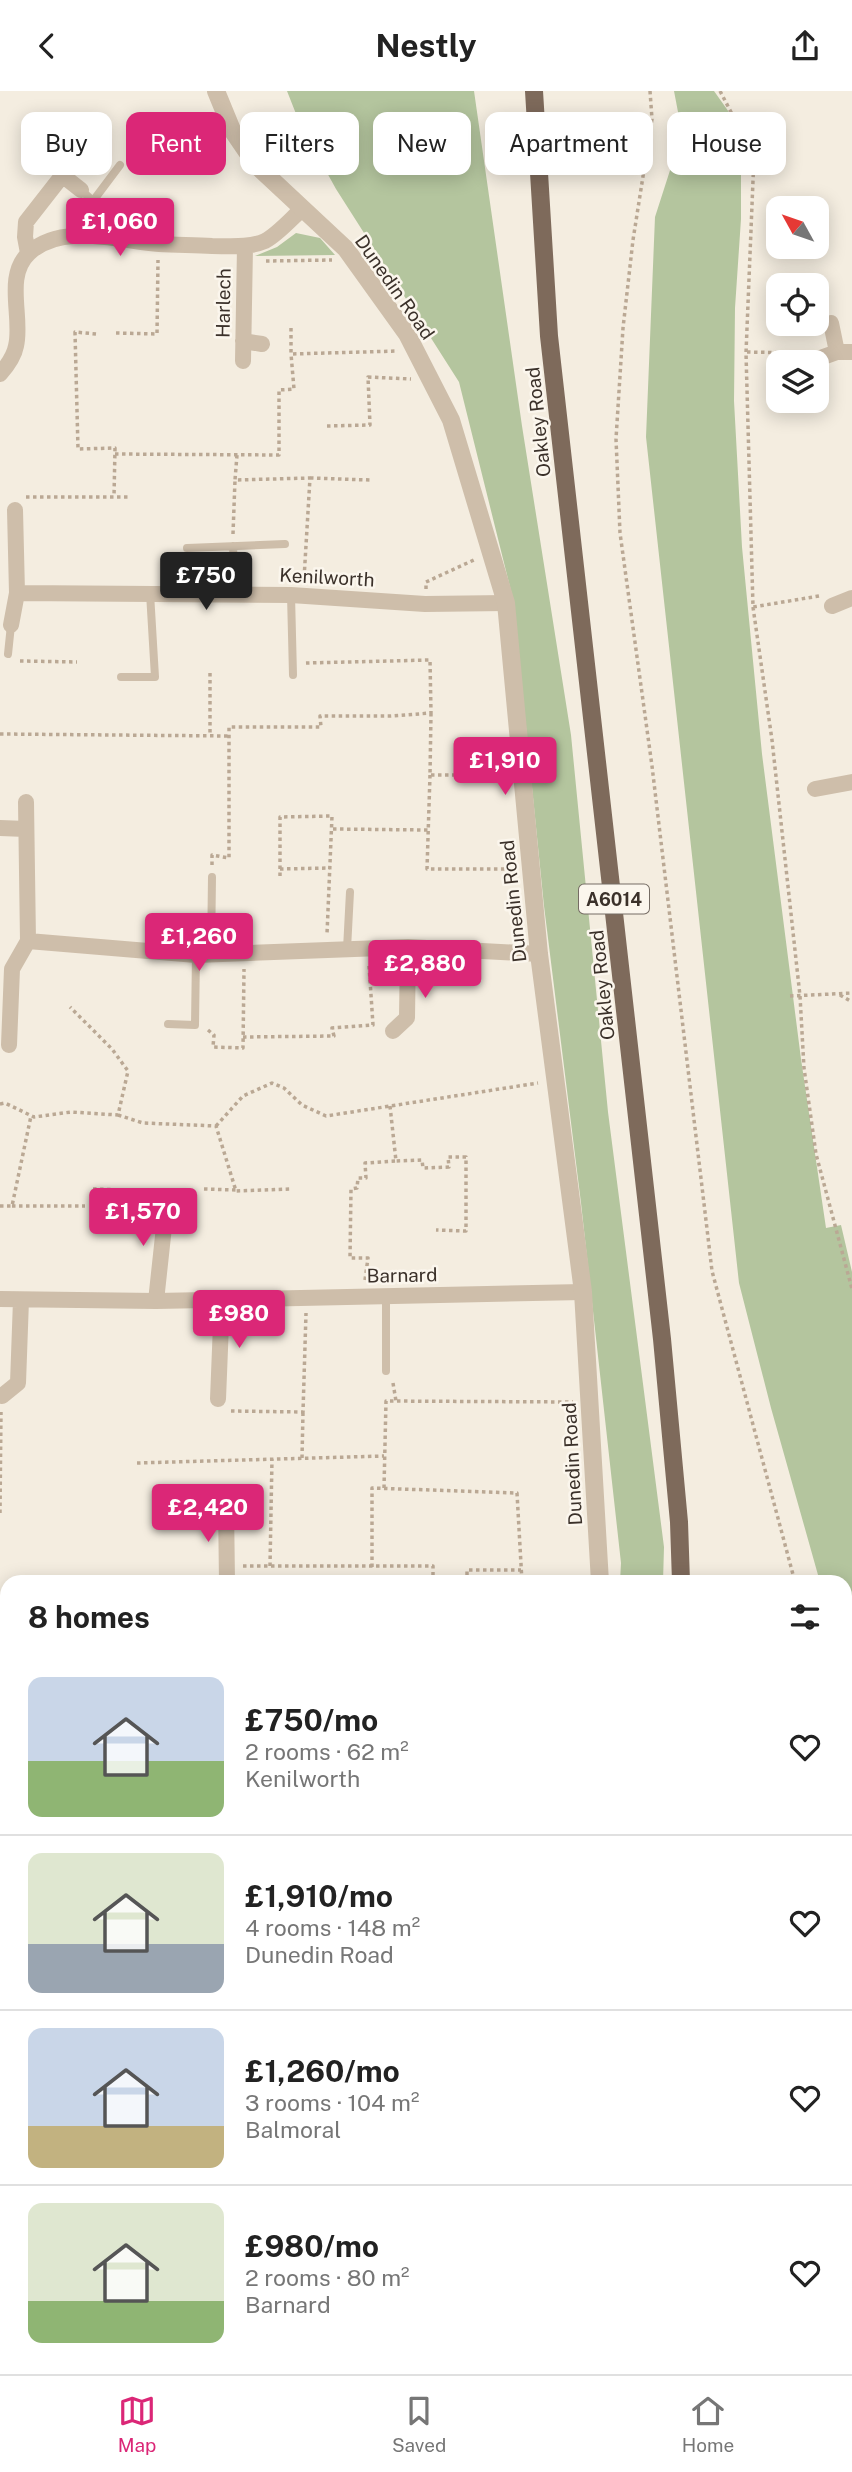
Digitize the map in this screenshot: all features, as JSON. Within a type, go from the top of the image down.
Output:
[{"type":"main road","name":"Oakley Road","points":[[534,91],[549,336],[662,1339],[681,1575]]},
{"type":"street","name":"Dunedin Road","points":[[216,91],[232,130],[256,165],[352,257],[407,334],[451,420],[506,603],[539,954],[583,1291],[600,1575]]},
{"type":"street","points":[[0,374],[9,363],[16,347],[17,281],[19,269],[28,253],[26,222],[62,176],[81,190]]},
{"type":"street","name":"Harlech","points":[[28,253],[53,240],[69,236],[245,254],[267,240],[302,209]]},
{"type":"street","name":"Harlech","points":[[243,361],[245,254]]},
{"type":"street","points":[[831,323],[844,352]]},
{"type":"street","points":[[243,341],[262,344]]},
{"type":"street","points":[[10,625],[17,593],[15,510]]},
{"type":"street","name":"Kenilworth","points":[[17,593],[297,595],[425,604],[506,603]]},
{"type":"street","points":[[832,606],[852,598]]},
{"type":"street","points":[[815,789],[852,782]]},
{"type":"street","points":[[9,1045],[12,969],[28,941],[26,802]]},
{"type":"street","points":[[0,828],[26,829]]},
{"type":"street","points":[[28,941],[204,955],[408,947],[539,954]]},
{"type":"street","points":[[393,1031],[407,1018],[408,947]]},
{"type":"street","points":[[156,1301],[167,1199]]},
{"type":"street","name":"Barnard","points":[[0,1299],[156,1301],[583,1291]]},
{"type":"street","points":[[218,1399],[222,1299]]},
{"type":"street","points":[[2,1396],[18,1383],[21,1300]]},
{"type":"street","points":[[226,1505],[227,1574]]},
{"type":"lane","points":[[81,190],[93,201],[120,165]]},
{"type":"lane","points":[[187,548],[285,544]]},
{"type":"lane","points":[[233,546],[235,594]]},
{"type":"lane","points":[[121,677],[155,677],[150,593]]},
{"type":"lane","points":[[293,675],[297,595]]},
{"type":"lane","points":[[8,657],[10,625]]},
{"type":"lane","points":[[168,1024],[195,1025],[212,877]]},
{"type":"lane","points":[[347,949],[350,892]]},
{"type":"lane","points":[[386,1297],[386,1371]]},
{"type":"path","points":[[650,91],[652,119],[633,240],[622,340],[616,439],[620,533],[653,779],[712,1271],[793,1575]]},
{"type":"path","points":[[720,91],[754,156],[746,352],[753,607],[772,740],[800,996],[804,1068],[816,1154],[852,1289]]},
{"type":"path","points":[[116,333],[157,334],[158,244]]},
{"type":"path","points":[[245,254],[335,260],[352,257]]},
{"type":"path","points":[[114,454],[279,455],[279,390],[293,389],[291,328]]},
{"type":"path","points":[[96,334],[75,332],[78,449],[115,448],[114,497]]},
{"type":"path","points":[[291,354],[405,351]]},
{"type":"path","points":[[746,352],[766,352]]},
{"type":"path","points":[[327,426],[370,425],[368,377],[430,380]]},
{"type":"path","points":[[233,546],[237,455]]},
{"type":"path","points":[[297,595],[310,478]]},
{"type":"path","points":[[235,480],[370,480]]},
{"type":"path","points":[[15,510],[22,497],[129,497]]},
{"type":"path","points":[[425,604],[426,582],[491,552]]},
{"type":"path","points":[[753,607],[832,594],[832,606]]},
{"type":"path","points":[[8,657],[76,662]]},
{"type":"path","points":[[292,663],[430,660],[427,869],[531,869]]},
{"type":"path","points":[[210,673],[210,736]]},
{"type":"path","points":[[212,877],[212,855],[229,857],[229,727],[321,727],[320,716],[430,713]]},
{"type":"path","points":[[0,734],[229,736]]},
{"type":"path","points":[[430,775],[522,774]]},
{"type":"path","points":[[280,876],[280,817],[332,815],[327,950]]},
{"type":"path","points":[[332,829],[429,830]]},
{"type":"path","points":[[280,869],[330,869]]},
{"type":"path","points":[[243,1037],[334,1036],[332,1028],[373,1025],[368,949]]},
{"type":"path","points":[[196,1020],[214,1035],[213,1047],[243,1048],[244,953]]},
{"type":"path","points":[[839,993],[852,1002]]},
{"type":"path","points":[[790,996],[852,993]]},
{"type":"path","points":[[70,1007],[112,1049],[128,1071],[118,1115]]},
{"type":"path","points":[[216,1126],[243,1096],[272,1083],[284,1089],[302,1105],[326,1116],[527,1086],[555,1077]]},
{"type":"path","points":[[0,1104],[5,1103],[31,1115],[71,1112],[118,1115],[143,1123],[216,1126]]},
{"type":"path","points":[[390,1106],[396,1161]]},
{"type":"path","points":[[12,1206],[31,1115]]},
{"type":"path","points":[[216,1126],[238,1191]]},
{"type":"path","points":[[363,1297],[368,1258],[349,1258],[351,1189],[356,1188],[358,1178],[366,1178],[365,1163],[422,1160],[423,1168],[449,1167],[448,1157],[466,1157],[466,1231],[436,1230]]},
{"type":"path","points":[[93,1189],[154,1191],[167,1199]]},
{"type":"path","points":[[204,1189],[290,1189]]},
{"type":"path","points":[[0,1206],[85,1206]]},
{"type":"path","points":[[302,1458],[306,1298]]},
{"type":"path","points":[[386,1371],[394,1386],[396,1401]]},
{"type":"path","points":[[0,1513],[2,1396]]},
{"type":"path","points":[[218,1399],[219,1411],[303,1412]]},
{"type":"path","points":[[384,1488],[386,1401],[590,1402]]},
{"type":"path","points":[[137,1463],[384,1456]]},
{"type":"path","points":[[270,1566],[272,1459]]},
{"type":"path","points":[[372,1567],[372,1488],[517,1493],[521,1575]]},
{"type":"path","points":[[227,1574],[270,1566],[433,1566],[433,1575]]},
{"type":"path","points":[[467,1575],[467,1570],[521,1570]]},
{"type":"green space","points":[[287,91],[474,91],[522,426],[571,735],[608,1112],[664,1547],[663,1575],[620,1575],[581,1203],[544,906],[513,599],[459,382],[328,175],[359,175],[359,112],[295,112]]},
{"type":"green space","points":[[674,91],[714,91],[729,112],[678,112]]},
{"type":"green space","points":[[668,175],[741,175],[734,401],[742,547],[762,754],[801,1059],[826,1228],[841,1225],[852,1272],[852,1575],[818,1575],[739,1283],[646,437],[655,217]]},
{"type":"green space","points":[[296,233],[320,238],[335,255],[255,256],[277,247]]}]
